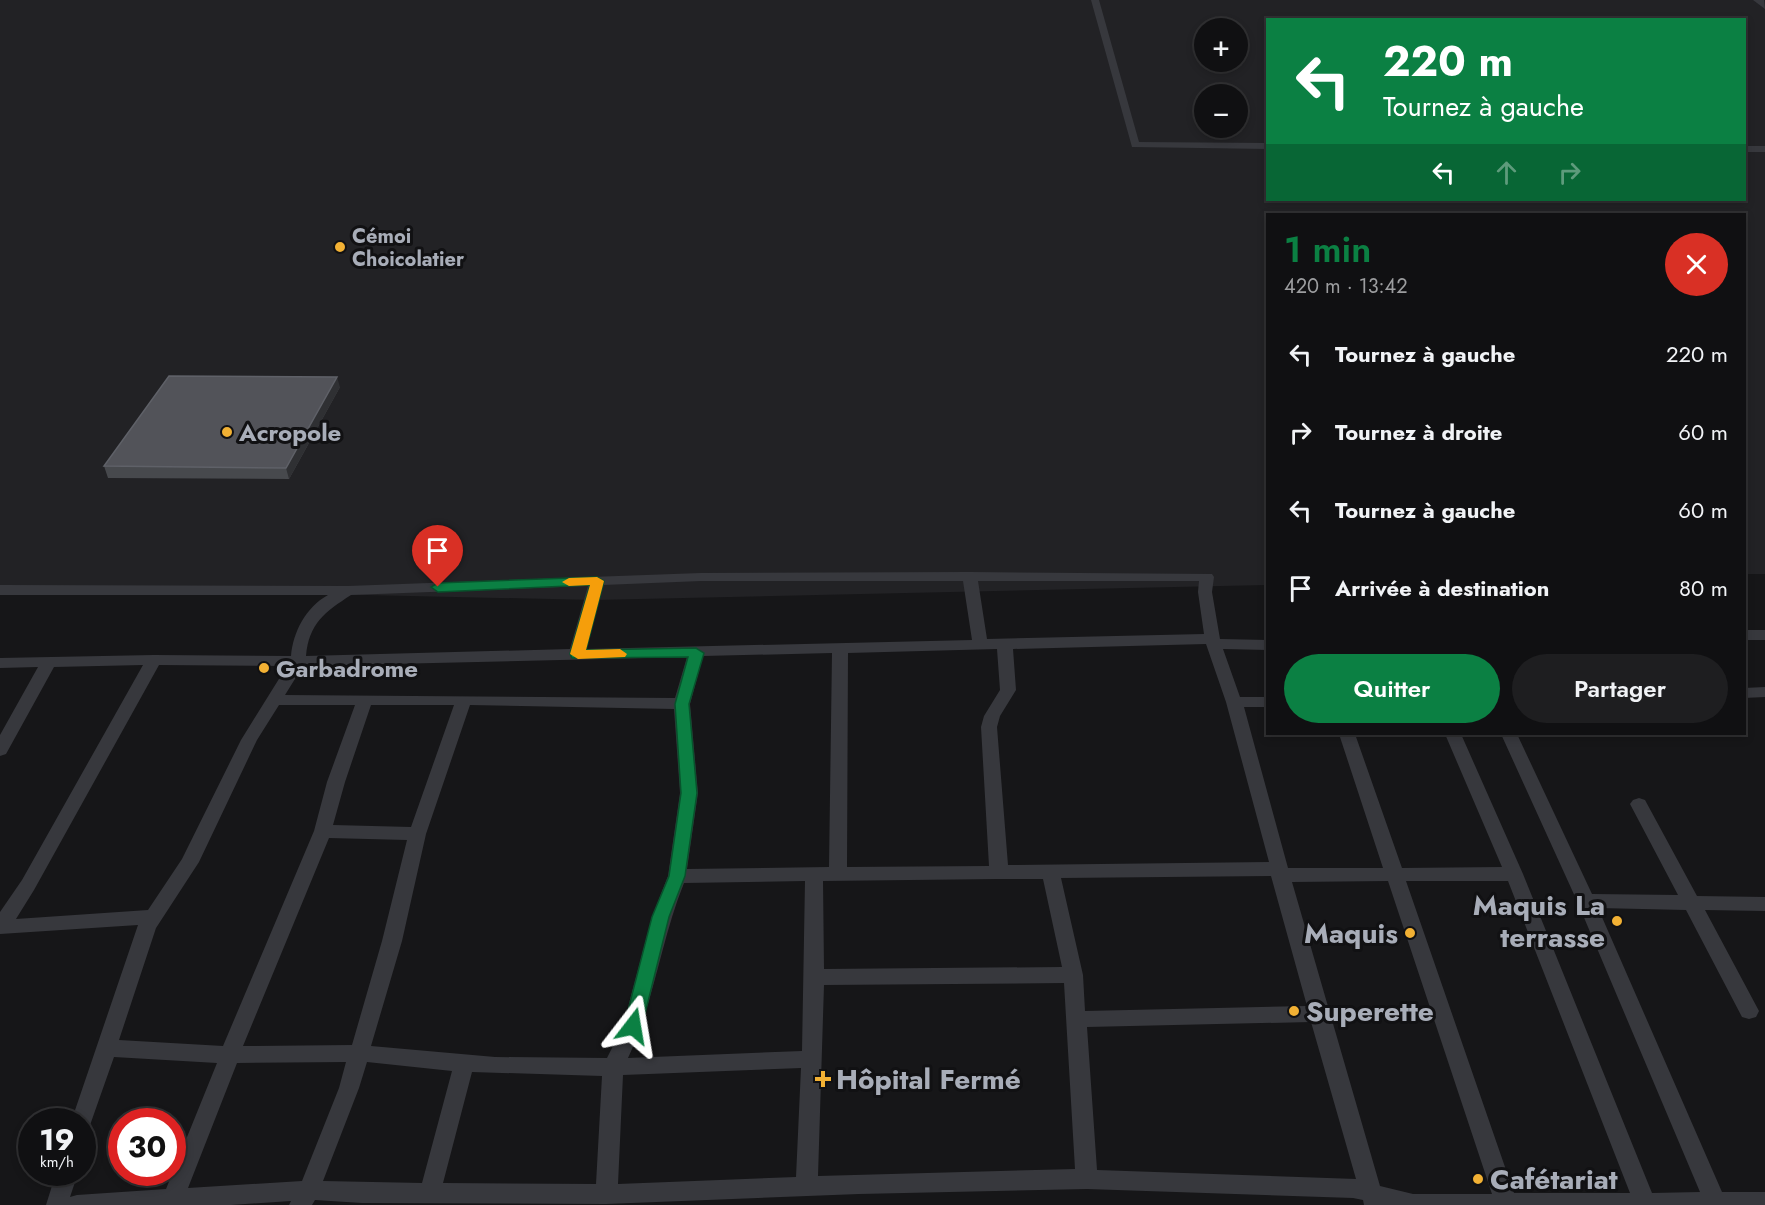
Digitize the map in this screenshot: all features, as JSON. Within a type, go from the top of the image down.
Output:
[{"type":"street","points":[[1095,0],[1135,145],[1266,146]]},
{"type":"street","points":[[1758,0],[1765,6]]},
{"type":"street","points":[[1746,149],[1765,149]]},
{"type":"street","points":[[970,576],[980,645]]},
{"type":"street","points":[[0,590],[348,591],[701,577],[1208,577],[1205,592],[1213,642],[1234,702],[1318,1014],[1374,1198]]},
{"type":"street","points":[[578,654],[597,581]]},
{"type":"street","points":[[87,1108],[147,926],[190,862],[220,797],[273,700],[298,662],[300,640],[310,620],[329,602],[348,591]]},
{"type":"street","points":[[1746,635],[1765,635]]},
{"type":"street","points":[[0,663],[154,660],[298,662],[696,653],[840,647],[1213,642],[1266,645]]},
{"type":"street","points":[[999,873],[989,727],[992,716],[1008,690],[1005,645]]},
{"type":"street","points":[[838,874],[840,647]]},
{"type":"street","points":[[606,1194],[613,1067],[633,1026],[660,917],[677,876],[689,793],[682,704],[696,653]]},
{"type":"street","points":[[152,917],[0,927],[28,885],[154,660]]},
{"type":"street","points":[[0,750],[49,662]]},
{"type":"street","points":[[1746,693],[1765,692]]},
{"type":"street","points":[[273,700],[464,700],[682,704]]},
{"type":"street","points":[[174,1198],[230,1055],[323,831],[336,782],[365,700]]},
{"type":"street","points":[[305,1197],[349,1089],[392,941],[417,834],[464,700]]},
{"type":"street","points":[[1234,702],[1266,702]]},
{"type":"street","points":[[1347,735],[1506,1204]]},
{"type":"street","points":[[1453,735],[1514,874],[1645,1203]]},
{"type":"street","points":[[1509,735],[1586,901],[1715,1201]]},
{"type":"street","points":[[1639,804],[1749,1011]]},
{"type":"street","points":[[323,831],[417,834]]},
{"type":"street","points":[[1051,872],[1072,975],[1087,1179]]},
{"type":"street","points":[[677,876],[1051,872],[1280,872],[1395,876],[1514,874]]},
{"type":"street","points":[[807,1186],[814,977],[814,874]]},
{"type":"street","points":[[1586,901],[1765,904]]},
{"type":"street","points":[[814,977],[1072,975]]},
{"type":"street","points":[[1076,1019],[1318,1014]]},
{"type":"street","points":[[106,1048],[230,1055],[358,1053],[495,1066],[613,1067],[812,1059]]},
{"type":"street","points":[[430,1193],[465,1062]]},
{"type":"street","points":[[77,1205],[118,1204],[174,1198],[305,1197],[362,1193],[430,1193],[473,1199],[606,1194],[652,1199],[807,1186],[1087,1179],[1335,1187],[1403,1203],[1765,1202]]},
{"type":"street","points":[[57,1205],[63,1186]]},
{"type":"shaded area","points":[[0,0],[1765,0],[1765,574],[1746,574],[1746,213],[1266,213],[1266,585],[594,600],[0,587]]},
{"type":"building","name":"Acropole","points":[[169,376],[337,377],[286,468],[104,466]]},
{"type":"slow traffic","points":[[569,582],[597,581],[578,654],[620,654]]},
{"type":"place","name":"Cémoi Choicolatier","points":[[340,247]]},
{"type":"place","name":"Acropole","points":[[227,432]]},
{"type":"place","name":"Garbadrome","points":[[264,668]]},
{"type":"place","name":"Maquis La terrasse","points":[[1617,921]]},
{"type":"place","name":"Maquis","points":[[1410,933]]},
{"type":"place","name":"Superette","points":[[1294,1011]]},
{"type":"place","name":"Hôpital Fermé","points":[[823,1079]]},
{"type":"place","name":"Cafétariat","points":[[1478,1179]]},
{"type":"route","points":[[438,587],[597,581],[578,654],[696,653],[682,704],[689,793],[677,876],[660,917],[633,1026]]}]
